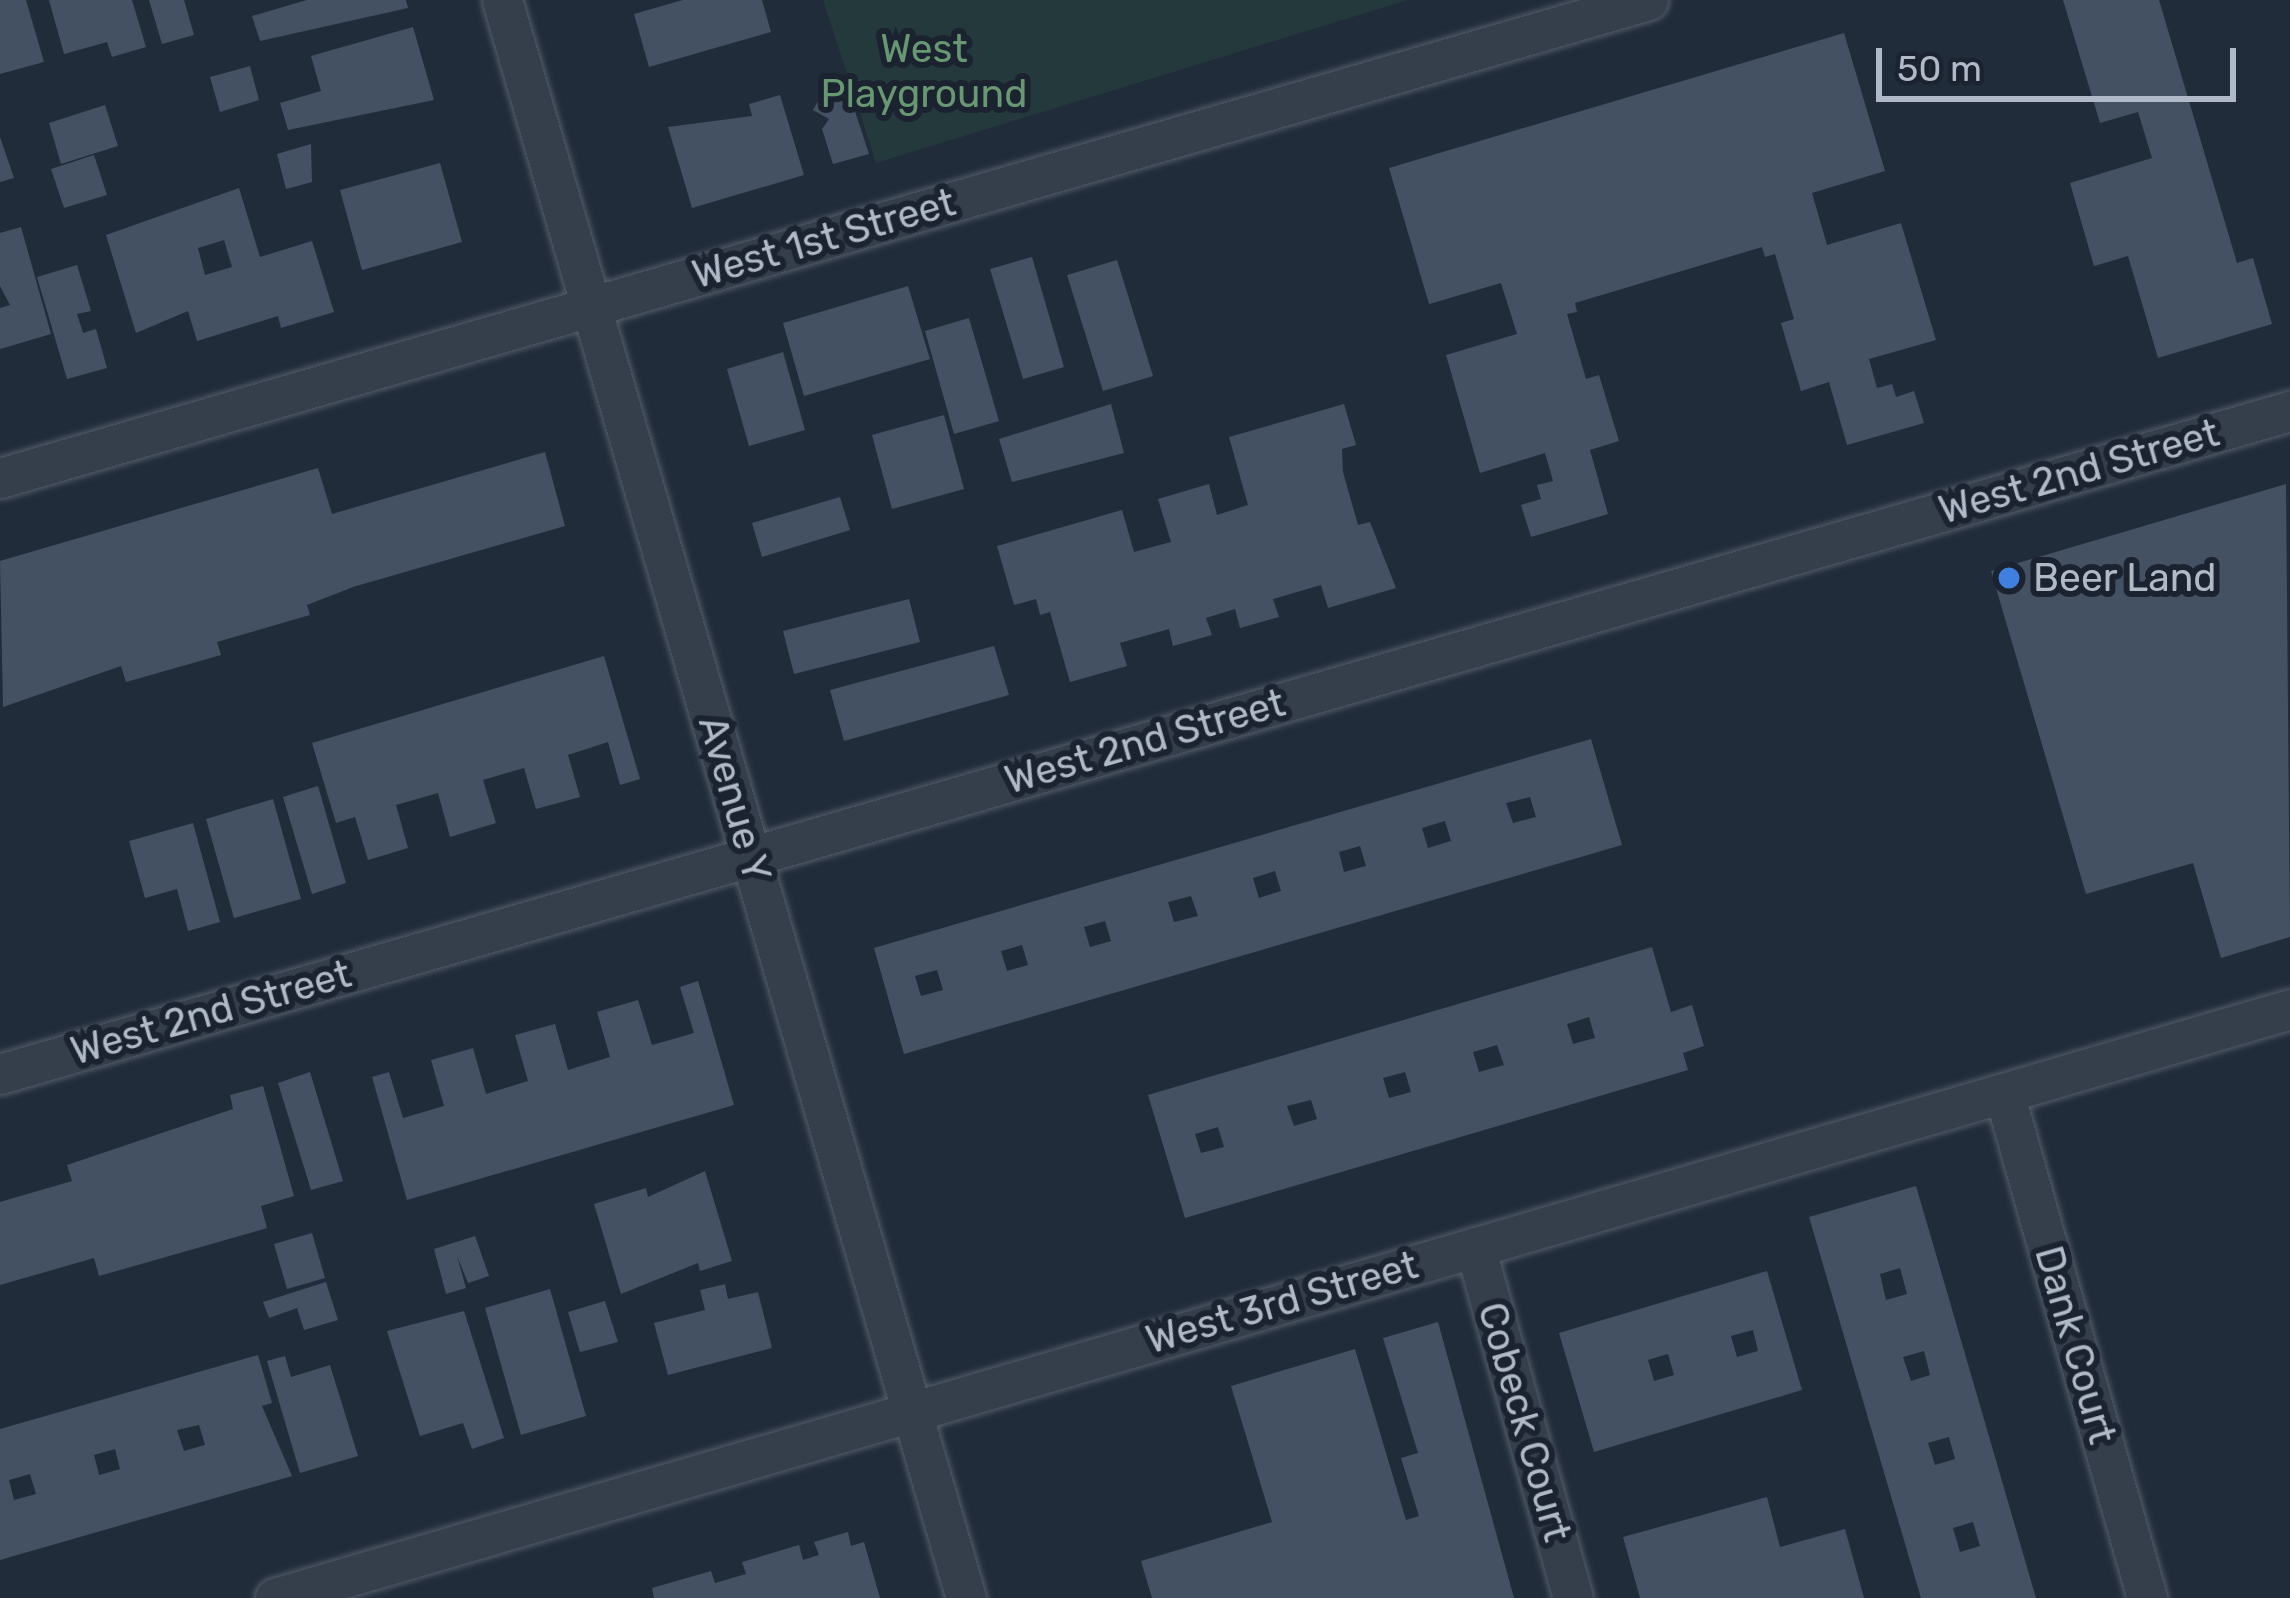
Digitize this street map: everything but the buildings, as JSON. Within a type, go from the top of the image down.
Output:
[{"type":"street","name":"Avenue Y","points":[[502,0],[966,1598]]},
{"type":"street","name":"West 1st Street","points":[[0,478],[1648,0]]},
{"type":"street","name":"West 2nd Street","points":[[0,1074],[2290,411]]},
{"type":"street","name":"West 3rd Street","points":[[275,1598],[332,1590],[912,1410],[2290,1010]]},
{"type":"street","name":"Dank Court","points":[[2004,1093],[2147,1598]]},
{"type":"street","name":"Cobeck Court","points":[[1475,1246],[1574,1598]]},
{"type":"green space","name":"West Playground","points":[[823,0],[1408,0],[876,163]]},
{"type":"place","name":"Beer Land","points":[[2009,578]]}]
